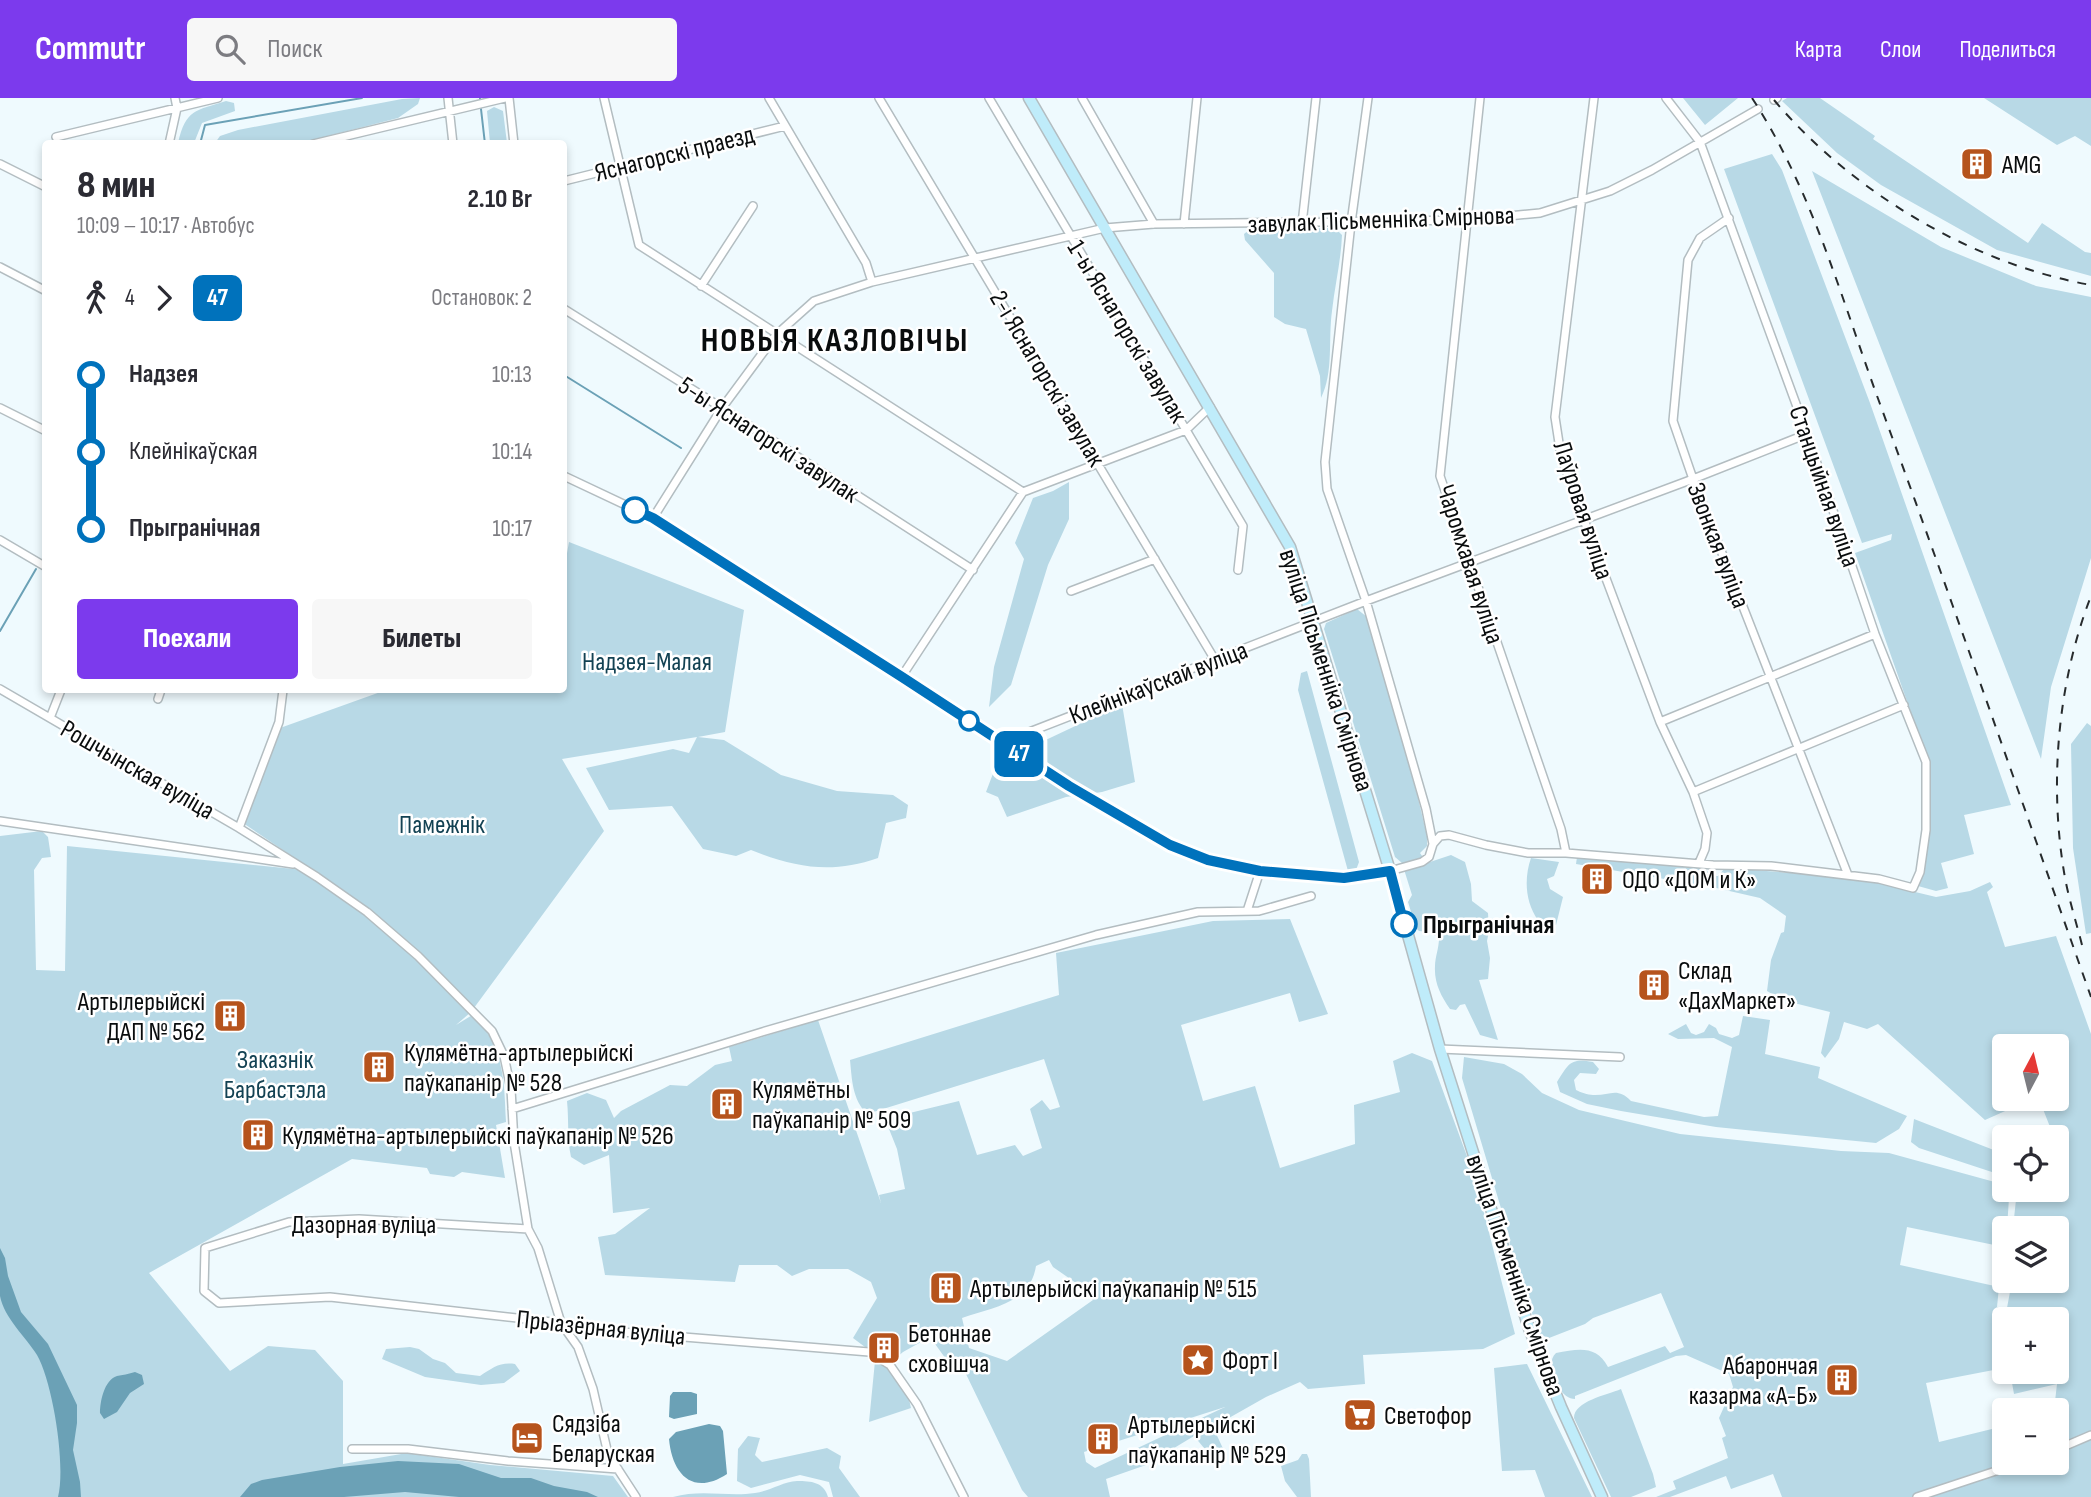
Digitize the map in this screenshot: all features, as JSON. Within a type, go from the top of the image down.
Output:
[{"type":"main road","name":"вуліца Пісьменніка Смірнова","points":[[1029,98],[1290,547],[1390,871],[1440,1049],[1539,1355],[1602,1497]]},
{"type":"street","points":[[170,140],[177,108],[175,98]]},
{"type":"street","points":[[56,137],[218,98]]},
{"type":"street","points":[[447,98],[453,140]]},
{"type":"street","points":[[329,140],[507,98],[513,140]]},
{"type":"street","points":[[604,98],[639,245],[1023,492]]},
{"type":"street","points":[[769,98],[866,263],[872,282]]},
{"type":"street","name":"2-і Яснагорскі завулак","points":[[879,98],[1215,660]]},
{"type":"street","name":"1-ы Яснагорскі завулак","points":[[989,98],[1243,526],[1238,570]]},
{"type":"street","points":[[1082,98],[1154,224]]},
{"type":"street","points":[[1184,224],[1198,98]]},
{"type":"street","points":[[1302,224],[1316,98]]},
{"type":"street","name":"вуліца Пісьменніка Смірнова","points":[[1368,98],[1351,223],[1325,462],[1327,489],[1366,601],[1426,809],[1433,844]]},
{"type":"street","name":"Чаромхавая вуліца","points":[[1480,98],[1440,476],[1561,829],[1566,853]]},
{"type":"street","name":"Лаўровая вуліца","points":[[1594,98],[1555,417],[1561,456],[1584,520],[1660,722],[1693,792],[1707,833],[1705,849],[1699,863]]},
{"type":"street","name":"Станцыйная вуліца","points":[[1666,98],[1700,142],[1807,434],[1875,634],[1926,762],[1926,830],[1920,873],[1913,888],[1879,879],[1848,875]]},
{"type":"street","name":"завулак Пісьменніка Смірнова","points":[[1105,229],[1154,224],[1467,220],[1540,213],[1610,191],[1759,109]]},
{"type":"street","name":"Яснагорскі праезд","points":[[567,180],[785,126]]},
{"type":"street","points":[[0,164],[42,185]]},
{"type":"street","points":[[701,286],[753,206]]},
{"type":"street","name":"Звонкая вуліца","points":[[1729,218],[1700,238],[1688,260],[1673,421],[1693,480],[1848,875]]},
{"type":"street","points":[[653,518],[722,408],[776,335],[814,301],[872,282],[1105,229]]},
{"type":"street","points":[[0,267],[42,289]]},
{"type":"street","name":"5-ы Яснагорскі завулак","points":[[567,311],[973,570]]},
{"type":"street","points":[[902,677],[1023,492],[1186,430],[1210,407]]},
{"type":"street","points":[[0,408],[42,429]]},
{"type":"street","name":"Клейнікаўскай вуліца","points":[[1001,743],[1366,601],[1693,480],[1807,434]]},
{"type":"street","points":[[567,477],[653,518],[1085,796],[1170,845],[1208,860],[1260,871],[1344,878],[1390,871],[1422,862],[1429,857],[1433,844],[1440,836],[1448,835],[1528,853],[1771,866],[1848,875]]},
{"type":"street","points":[[0,540],[42,565]]},
{"type":"street","points":[[1071,591],[1155,558]]},
{"type":"street","points":[[1660,722],[1875,634]]},
{"type":"street","name":"Рошчынская вуліца","points":[[0,690],[239,828],[367,912],[418,956],[492,1031],[504,1056],[512,1109]]},
{"type":"street","points":[[50,718],[60,693]]},
{"type":"street","points":[[158,699],[160,693]]},
{"type":"street","points":[[239,828],[279,722],[283,693]]},
{"type":"street","points":[[1693,792],[1904,705]]},
{"type":"street","points":[[0,821],[297,864]]},
{"type":"street","points":[[1247,911],[1260,871]]},
{"type":"street","points":[[636,1497],[608,1454],[593,1389],[578,1347],[561,1323],[538,1248],[528,1229],[514,1142],[512,1109],[775,1028],[1096,935],[1198,912],[1259,911],[1311,896]]},
{"type":"street","points":[[1440,1049],[1620,1057]]},
{"type":"street","name":"Дазорная вуліца","points":[[205,1248],[289,1222],[359,1220],[528,1229]]},
{"type":"street","name":"Прыазёрная вуліца","points":[[205,1248],[204,1291],[219,1303],[330,1297],[561,1323],[585,1329],[869,1352],[890,1365],[917,1404],[964,1497]]},
{"type":"street","points":[[2069,1445],[2091,1436]]},
{"type":"street","points":[[352,1449],[408,1450],[618,1469]]},
{"type":"street","points":[[1917,1497],[1992,1472]]},
{"type":"green space","points":[[420,98],[418,104],[398,118],[313,140],[217,140],[220,136],[238,130],[402,99]]},
{"type":"green space","points":[[1683,98],[1738,98],[1705,125]]},
{"type":"green space","points":[[1787,98],[1820,98],[1875,136],[1873,139],[2028,243],[2042,223],[2085,252],[2091,253],[2091,276],[1997,250],[1881,185],[1837,153],[1782,101]]},
{"type":"green space","points":[[1984,98],[2091,98],[2091,146],[2075,136],[2057,145]]},
{"type":"green space","points":[[226,101],[234,103],[235,111],[202,123],[195,140],[179,140],[189,117]]},
{"type":"green space","points":[[494,107],[503,111],[507,140],[490,140],[487,111]]},
{"type":"green space","points":[[1772,154],[1782,170],[1870,403],[2011,805],[1964,815],[1974,854],[1941,863],[1948,888],[1936,891],[1918,886],[1924,870],[1930,767],[1855,553],[1891,540],[1892,534],[1862,543],[1724,169]]},
{"type":"green space","points":[[1812,171],[1941,247],[2036,286],[2091,297],[2091,558],[2051,687],[2041,759]]},
{"type":"green space","points":[[1335,228],[1342,235],[1331,322],[1328,377],[1321,398],[1320,376],[1306,329],[1285,324],[1274,317],[1274,273],[1245,240],[1244,234],[1249,230]]},
{"type":"green space","points":[[1069,482],[1069,519],[1048,565],[1011,685],[989,707],[994,667],[1024,559],[1015,543],[1033,498]]},
{"type":"green space","points":[[569,542],[744,610],[725,732],[698,737],[724,740],[781,775],[837,791],[893,795],[908,805],[906,818],[886,823],[878,858],[861,863],[814,867],[783,861],[751,850],[736,856],[703,849],[672,806],[609,810],[586,768],[673,749],[689,753],[697,737],[562,759],[604,831],[471,1012],[456,1025],[474,1014],[497,1052],[503,1078],[506,1122],[496,1125],[505,1178],[462,1172],[454,1177],[430,1174],[427,1168],[352,1159],[149,1273],[230,1371],[268,1346],[315,1350],[343,1381],[343,1464],[407,1453],[490,1465],[613,1476],[628,1497],[0,1497],[0,836],[42,831],[48,837],[51,857],[42,858],[34,870],[36,970],[65,971],[67,846],[314,871],[243,823],[280,728],[378,693],[567,693]]},
{"type":"green space","points":[[1357,609],[1367,617],[1418,798],[1427,836],[1427,846],[1420,853],[1427,863],[1451,855],[1465,862],[1472,901],[1488,913],[1488,979],[1479,980],[1498,1040],[1480,1035],[1465,1004],[1456,1010],[1450,1009],[1436,978],[1435,963],[1439,938],[1416,928],[1408,902],[1412,895],[1402,863],[1395,857],[1324,629],[1326,623]]},
{"type":"green space","points":[[1307,671],[1359,862],[1356,870],[1348,871],[1298,690],[1301,673]]},
{"type":"green space","points":[[1122,704],[1135,782],[1102,792],[1066,797],[1007,817],[998,797],[986,792],[997,763]]},
{"type":"green space","points":[[2087,723],[2091,726],[2091,933],[2086,934],[2073,848],[2071,744]]},
{"type":"green space","points":[[1577,857],[1705,869],[1712,876],[1718,876],[1725,868],[1792,873],[1878,883],[1936,897],[1970,891],[1990,882],[1993,887],[1987,892],[2005,947],[2056,936],[2091,1034],[2091,1497],[1782,1497],[1773,1474],[1731,1489],[1726,1476],[1670,1497],[1656,1497],[1676,1489],[1673,1481],[1728,1458],[1722,1438],[1726,1436],[1719,1418],[1733,1387],[1729,1374],[1686,1355],[1676,1356],[1575,1396],[1575,1399],[1563,1394],[1559,1388],[1551,1365],[1556,1353],[1586,1350],[1598,1355],[1608,1367],[1665,1346],[1670,1353],[1684,1347],[1661,1293],[1593,1318],[1585,1324],[1549,1338],[1539,1334],[1510,1247],[1509,1235],[1462,1078],[1464,1057],[1504,1064],[1522,1074],[1542,1093],[1579,1110],[1680,1134],[1841,1151],[1889,1153],[1992,1181],[1992,1202],[2009,1202],[2008,1216],[1992,1216],[1992,1245],[1907,1227],[1900,1265],[1992,1285],[1992,1293],[1998,1293],[1997,1307],[1992,1307],[1992,1370],[1926,1383],[1939,1442],[1992,1429],[1992,1475],[2069,1475],[2069,1398],[2055,1398],[2057,1384],[2069,1384],[2069,1307],[2007,1307],[2010,1293],[2069,1293],[2069,1216],[2014,1216],[2016,1202],[2069,1202],[2069,1125],[2049,1125],[2044,1111],[2069,1111],[2069,1034],[1992,1034],[1992,1111],[2005,1111],[1985,1120],[1878,1024],[1867,1029],[1844,1022],[1839,1039],[1825,1058],[1821,1053],[1830,1012],[1782,1000],[1767,991],[1771,960],[1781,933],[1784,932],[1786,916],[1760,898],[1576,864]]},
{"type":"green space","points":[[1531,858],[1559,862],[1554,876],[1547,879],[1550,889],[1563,897],[1556,925],[1538,920],[1530,906],[1527,874]]},
{"type":"green space","points":[[1290,919],[1328,1014],[1299,1022],[1290,993],[1181,1025],[1203,1101],[1255,1086],[1280,1168],[1355,1144],[1354,1105],[1400,1092],[1393,1061],[1412,1053],[1432,1061],[1475,1178],[1515,1334],[1483,1349],[1363,1355],[1365,1384],[1308,1389],[1300,1382],[1266,1397],[1213,1427],[1226,1455],[1214,1460],[1194,1436],[1146,1465],[1106,1479],[1110,1497],[1028,1497],[1022,1490],[965,1372],[951,1366],[930,1337],[903,1352],[888,1365],[908,1395],[911,1408],[869,1422],[875,1361],[865,1347],[853,1338],[877,1298],[871,1282],[848,1269],[809,1269],[792,1276],[777,1265],[739,1265],[735,1282],[605,1275],[598,1237],[615,1234],[650,1208],[613,1213],[609,1155],[584,1165],[571,1157],[567,1101],[587,1093],[606,1100],[614,1118],[621,1111],[670,1085],[687,1086],[715,1065],[732,1061],[729,1047],[818,1020],[881,1203],[879,1195],[905,1189],[897,1149],[885,1119],[959,1101],[977,1155],[1015,1145],[1023,1156],[1042,1148],[1030,1109],[1042,1100],[1050,1110],[1060,1107],[1044,1059],[867,1114],[856,1095],[850,1060],[1059,995],[1056,953],[1213,921]],"holes":[[[1049,1260],[1053,1267],[1076,1283],[1093,1300],[1007,1361],[969,1348],[962,1318],[997,1307],[1018,1296],[1026,1289],[1036,1266]],[[1225,1407],[1095,1468],[1086,1462],[1084,1452]]]},
{"type":"green space","points":[[1743,1016],[1770,1020],[1765,1054],[1820,1067],[1818,1078],[1907,1116],[1899,1129],[1876,1143],[1716,1127],[1587,1104],[1560,1092],[1557,1082],[1571,1063],[1593,1062],[1599,1069],[1596,1074],[1580,1073],[1574,1080],[1576,1090],[1591,1095],[1617,1093],[1631,1101],[1704,1117],[1718,1116],[1732,1047],[1714,1038],[1678,1039],[1668,1034],[1686,1024],[1691,1033],[1696,1035],[1704,1032],[1709,1024],[1716,1028],[1719,1034],[1732,1038],[1739,1035]]},
{"type":"green space","points":[[1914,1119],[1992,1149],[1992,1172],[1919,1148],[1911,1142]]},
{"type":"green space","points":[[410,1347],[445,1363],[456,1373],[480,1376],[505,1364],[515,1364],[520,1371],[504,1383],[481,1385],[425,1377],[382,1359],[386,1349]]},
{"type":"green space","points":[[1527,1364],[1592,1497],[1545,1497],[1535,1470],[1502,1471],[1494,1368]]},
{"type":"green space","points":[[2012,1384],[2057,1384],[2014,1394]]},
{"type":"green space","points":[[1621,1389],[1656,1487],[1631,1497],[1611,1497],[1574,1418],[1575,1412],[1585,1403]]},
{"type":"green space","points":[[748,1436],[760,1438],[755,1455],[762,1462],[827,1448],[841,1456],[839,1468],[860,1497],[833,1497],[829,1482],[800,1475],[751,1488],[737,1481],[738,1449]]},
{"type":"green space","points":[[1302,1454],[1307,1454],[1309,1459],[1311,1497],[1297,1497],[1285,1481],[1281,1466],[1298,1460]]},
{"type":"green space","points":[[797,1481],[820,1485],[828,1497],[673,1497],[755,1493]]},
{"type":"shaded area","points":[[0,1248],[21,1312],[48,1344],[77,1405],[73,1450],[81,1497],[58,1497],[59,1446],[53,1404],[37,1355],[2,1304]]},
{"type":"shaded area","points":[[135,1372],[142,1375],[144,1384],[130,1393],[117,1412],[104,1419],[100,1413],[101,1403],[109,1382],[117,1376]]},
{"type":"shaded area","points":[[673,1392],[697,1394],[697,1414],[674,1419],[669,1417],[670,1396]]},
{"type":"shaded area","points":[[709,1424],[720,1426],[723,1431],[727,1474],[704,1483],[694,1482],[679,1471],[669,1439],[676,1432]]},
{"type":"shaded area","points":[[398,1461],[459,1464],[501,1478],[531,1478],[598,1497],[459,1497],[405,1492],[344,1497],[240,1497],[251,1484],[262,1480]]},
{"type":"waterway","points":[[201,140],[205,125],[362,98]]},
{"type":"waterway","points":[[481,109],[485,140]]},
{"type":"waterway","points":[[567,377],[681,448]]},
{"type":"waterway","points":[[0,631],[36,569]]},
{"type":"railway","points":[[1752,98],[1792,171],[1825,247],[2091,997]]},
{"type":"railway","points":[[1774,100],[1805,134],[1840,165],[1917,219],[2002,260],[2046,275],[2091,285]]},
{"type":"railway","points":[[2082,945],[2064,872],[2057,803],[2057,768],[2064,697],[2071,662],[2091,596]]},
{"type":"bus line","name":"47","points":[[635,510],[653,518],[822,625],[1085,796],[1170,845],[1208,860],[1260,871],[1344,878],[1390,871],[1404,924]]},
{"type":"place","name":"AMG","points":[[1977,164]]},
{"type":"place","name":"ОДО «ДОМ и К»","points":[[1597,879]]},
{"type":"place","name":"Прыгранічная","points":[[1404,924]]},
{"type":"place","name":"Склад «ДахМаркет»","points":[[1654,985]]},
{"type":"place","name":"Артылерыйскі ДАП № 562","points":[[230,1016]]},
{"type":"place","name":"Кулямётна-артылерыйскі паўкапанір № 528","points":[[379,1067]]},
{"type":"place","name":"Кулямётны паўкапанір № 509","points":[[727,1104]]},
{"type":"place","name":"Кулямётна-артылерыйскі паўкапанір № 526","points":[[258,1135]]},
{"type":"place","name":"Артылерыйскі паўкапанір № 515","points":[[946,1288]]},
{"type":"place","name":"Бетоннае сховішча","points":[[884,1348]]},
{"type":"place","name":"Форт I","points":[[1198,1360]]},
{"type":"place","name":"Абарончая казарма «А-Б»","points":[[1842,1380]]},
{"type":"place","name":"Светофор","points":[[1360,1415]]},
{"type":"place","name":"Сядзіба Беларуская","points":[[527,1438]]},
{"type":"place","name":"Артылерыйскі паўкапанір № 529","points":[[1103,1439]]},
{"type":"district","name":"НОВЫЯ КАЗЛОВІЧЫ","points":[[835,339]]},
{"type":"park label","name":"Надзея-Малая","points":[[647,661]]},
{"type":"park label","name":"Памежнік","points":[[442,824]]},
{"type":"park label","name":"Заказнік Барбастэла","points":[[275,1074]]}]
